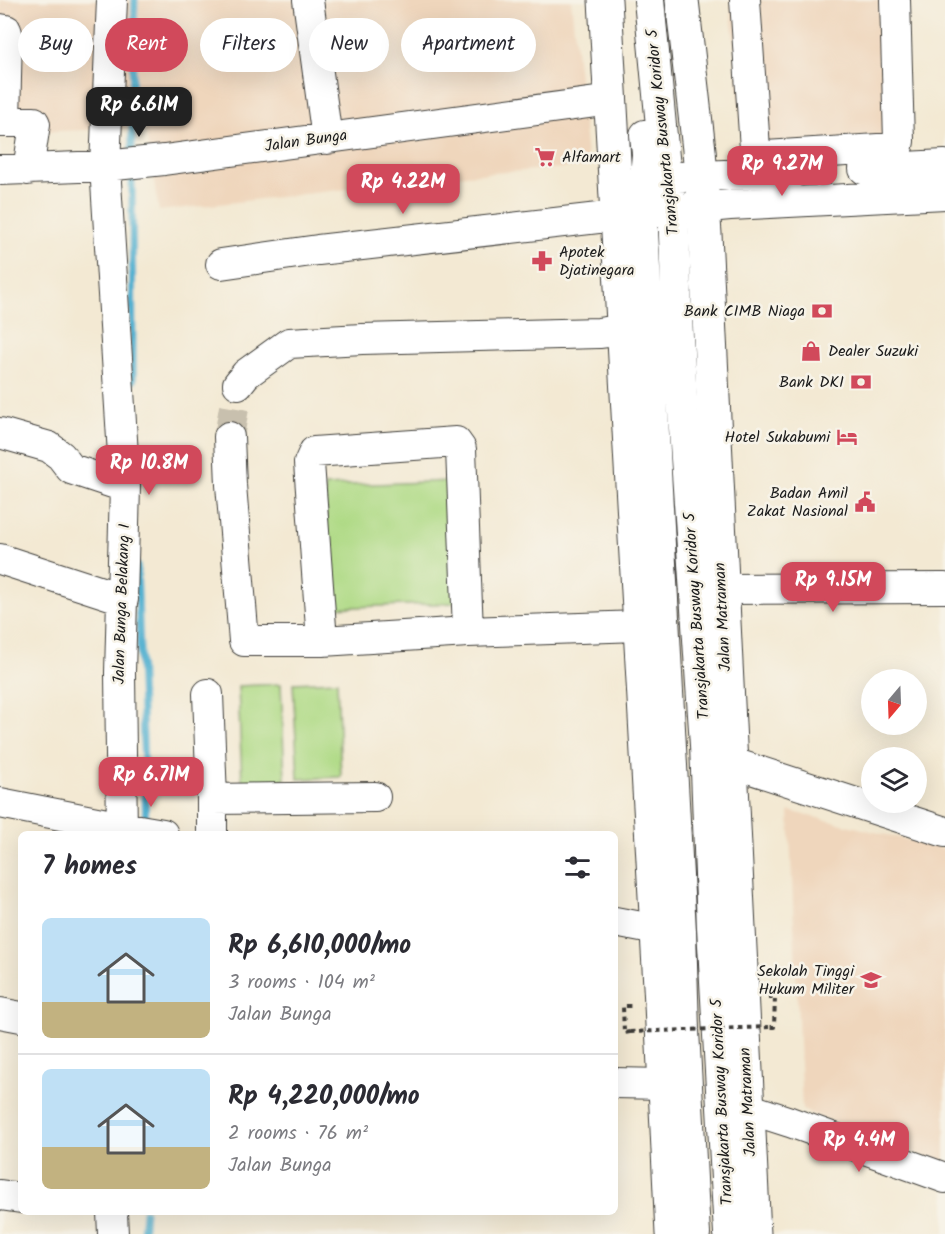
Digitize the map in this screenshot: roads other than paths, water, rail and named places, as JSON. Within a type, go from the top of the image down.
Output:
[{"type":"main road","points":[[605,0],[611,100],[642,180],[630,214],[622,330],[657,930],[672,1234]]},
{"type":"main road","name":"Jalan Matraman","points":[[682,0],[699,150],[692,198],[722,589],[754,1234]]},
{"type":"street","name":"Jalan Bunga Belakang I","points":[[112,0],[112,165],[125,487],[120,673],[125,830]]},
{"type":"street","points":[[308,0],[327,139]]},
{"type":"street","name":"Transjakarta Busway Koridor 5","points":[[634,0],[646,154],[642,180]]},
{"type":"street","name":"Transjakarta Busway Koridor 5","points":[[642,180],[650,0]]},
{"type":"street","points":[[745,0],[755,149],[766,156],[898,146],[895,0]]},
{"type":"street","points":[[0,30],[6,30],[7,33],[2,122],[34,122],[35,124],[14,170]]},
{"type":"street","name":"Jalan Bunga","points":[[14,170],[164,160],[611,100]]},
{"type":"street","points":[[221,264],[341,247],[630,214],[692,198],[945,165]]},
{"type":"street","points":[[642,180],[692,198],[945,194]]},
{"type":"street","name":"Transjakarta Busway Koridor 5","points":[[692,198],[678,337],[705,745],[712,927],[729,1234]]},
{"type":"street","name":"Transjakarta Busway Koridor 5","points":[[630,214],[681,931],[695,1234]]},
{"type":"street","points":[[238,384],[246,375],[289,343],[599,333],[622,330]]},
{"type":"street","points":[[0,433],[49,447],[61,456],[71,469],[125,487]]},
{"type":"street","points":[[229,437],[244,641],[322,641],[468,632],[639,626]]},
{"type":"street","points":[[322,641],[309,463],[314,452],[456,442],[460,449],[468,632]]},
{"type":"street","points":[[0,559],[123,599]]},
{"type":"street","points":[[722,589],[945,588]]},
{"type":"street","points":[[208,694],[212,831]]},
{"type":"street","points":[[730,762],[945,832]]},
{"type":"street","points":[[212,799],[375,797]]},
{"type":"street","points":[[0,803],[125,830]]},
{"type":"street","points":[[618,923],[657,930]]},
{"type":"street","points":[[0,1013],[18,1016]]},
{"type":"street","points":[[618,1083],[664,1084]]},
{"type":"street","points":[[747,1108],[945,1178]]},
{"type":"street","points":[[0,1195],[18,1198]]},
{"type":"street","points":[[112,1215],[113,1234]]},
{"type":"waterway","points":[[132,156],[135,0]]},
{"type":"waterway","points":[[132,170],[133,381]]},
{"type":"waterway","points":[[137,566],[146,825]]},
{"type":"waterway","points":[[143,1234],[145,1215]]},
{"type":"tunnel","points":[[229,437],[238,384]]},
{"type":"place","name":"Alfamart","points":[[545,157]]},
{"type":"place","name":"Apotek Djatinegara","points":[[542,261]]},
{"type":"place","name":"Bank CIMB Niaga","points":[[822,311]]},
{"type":"place","name":"Dealer Suzuki","points":[[811,351]]},
{"type":"place","name":"Bank DKI","points":[[861,382]]},
{"type":"place","name":"Hotel Sukabumi","points":[[847,437]]},
{"type":"place","name":"Badan Amil Zakat Nasional","points":[[865,502]]},
{"type":"place","name":"Sekolah Tinggi Hukum Militer","points":[[871,980]]}]
